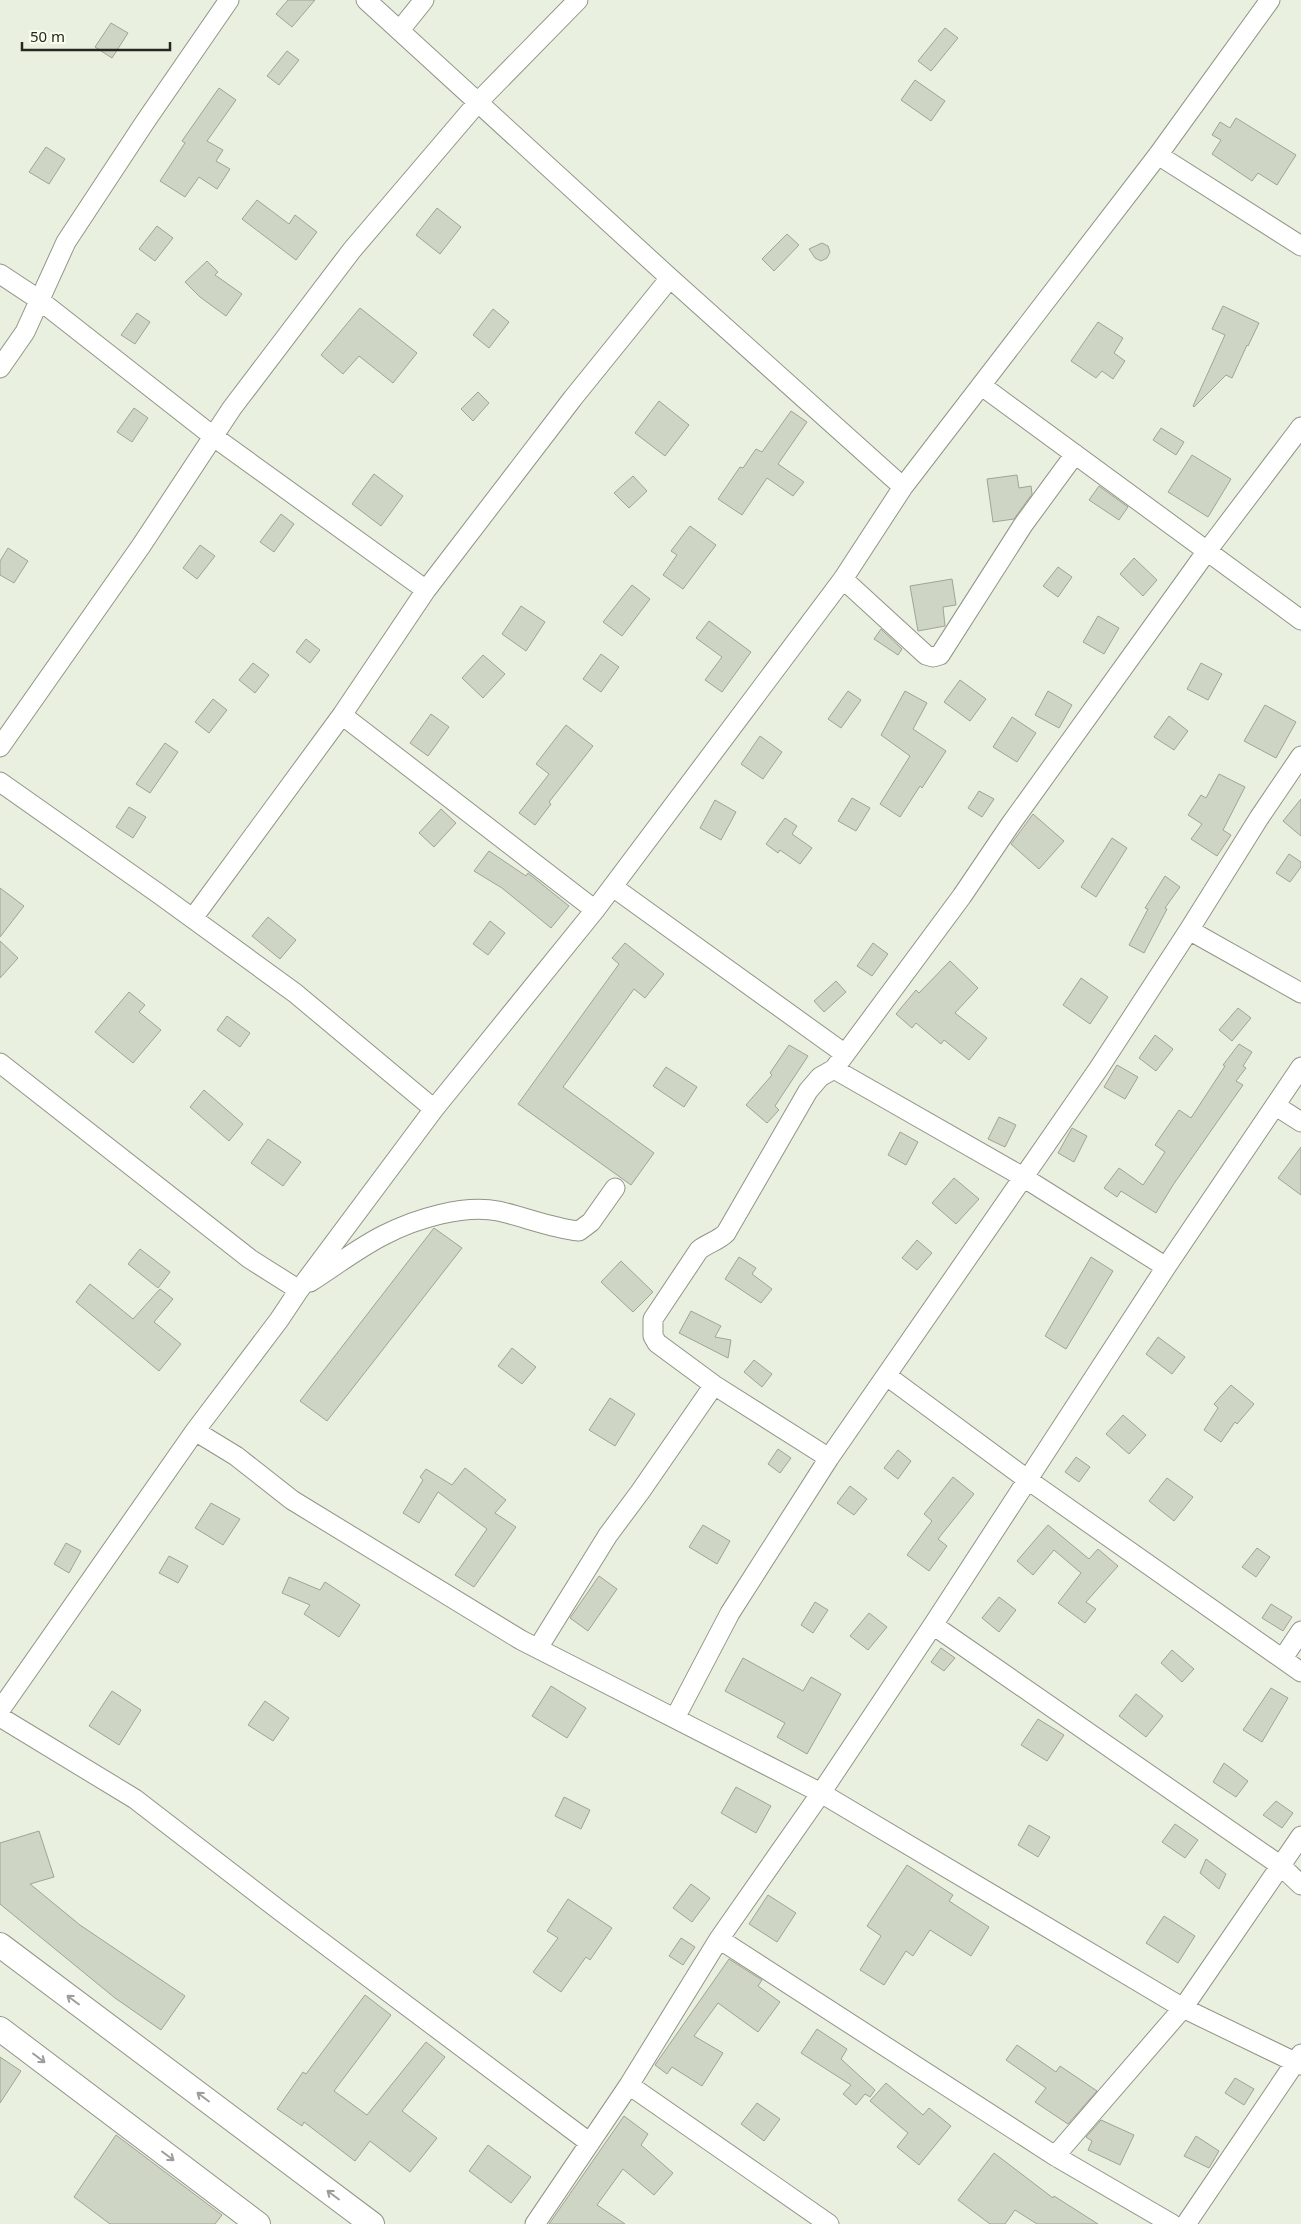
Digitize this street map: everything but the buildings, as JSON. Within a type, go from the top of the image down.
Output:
[{"type":"street","points":[[0,368],[25,332],[66,242],[150,114],[229,0]]},
{"type":"street","points":[[366,0],[479,101],[670,278],[903,487]]},
{"type":"street","points":[[400,30],[424,0]]},
{"type":"street","points":[[0,748],[76,640],[232,408],[352,250],[479,101],[578,0]]},
{"type":"street","points":[[0,1710],[195,1431],[279,1320],[299,1290],[434,1109],[613,887],[843,579],[903,487],[1158,154],[1270,0]]},
{"type":"street","points":[[1158,154],[1301,246]]},
{"type":"street","points":[[0,274],[38,300],[214,437],[426,590]]},
{"type":"street","points":[[193,918],[342,715],[426,590],[573,398],[670,278]]},
{"type":"street","points":[[982,386],[1301,620]]},
{"type":"street","points":[[829,1458],[714,1385],[657,1343],[651,1327],[653,1319],[699,1250],[705,1245],[718,1241],[726,1232],[808,1091],[820,1077],[839,1062],[962,896],[1010,825],[1207,551],[1301,427]]},
{"type":"street","points":[[843,579],[926,655],[933,657],[940,655],[1023,525],[1075,454]]},
{"type":"street","points":[[342,715],[595,910]]},
{"type":"street","points":[[675,1718],[730,1613],[829,1458],[888,1376],[1022,1176],[1099,1068],[1190,930],[1258,818],[1301,756]]},
{"type":"street","points":[[0,782],[193,918],[295,993],[434,1109]]},
{"type":"street","points":[[613,887],[839,1062],[1166,1267]]},
{"type":"street","points":[[1190,930],[1301,993]]},
{"type":"street","points":[[0,1063],[250,1259],[299,1290]]},
{"type":"street","points":[[535,2224],[629,2084],[719,1939],[821,1793],[933,1625],[1166,1267],[1301,1067]]},
{"type":"street","points":[[1276,1106],[1301,1122]]},
{"type":"street","points":[[299,1290],[384,1235],[427,1219],[463,1209],[497,1211],[544,1225],[579,1230],[591,1222],[615,1188]]},
{"type":"street","points":[[888,1376],[1028,1480],[1301,1672]]},
{"type":"street","points":[[538,1648],[608,1535],[714,1385]]},
{"type":"street","points":[[195,1431],[236,1456],[292,1500],[538,1648],[821,1793],[1182,2008],[1299,2060],[1186,2224]]},
{"type":"street","points":[[933,1625],[1281,1866],[1301,1885]]},
{"type":"street","points":[[1283,1658],[1301,1631]]},
{"type":"street","points":[[0,1716],[135,1800],[590,2143]]},
{"type":"street","points":[[1055,2156],[1182,2008],[1301,1836]]},
{"type":"street","points":[[719,1939],[1055,2156],[1172,2224]]},
{"type":"street","points":[[0,1945],[372,2224]]},
{"type":"street","points":[[0,2029],[243,2220]]},
{"type":"street","points":[[629,2084],[828,2224]]}]
